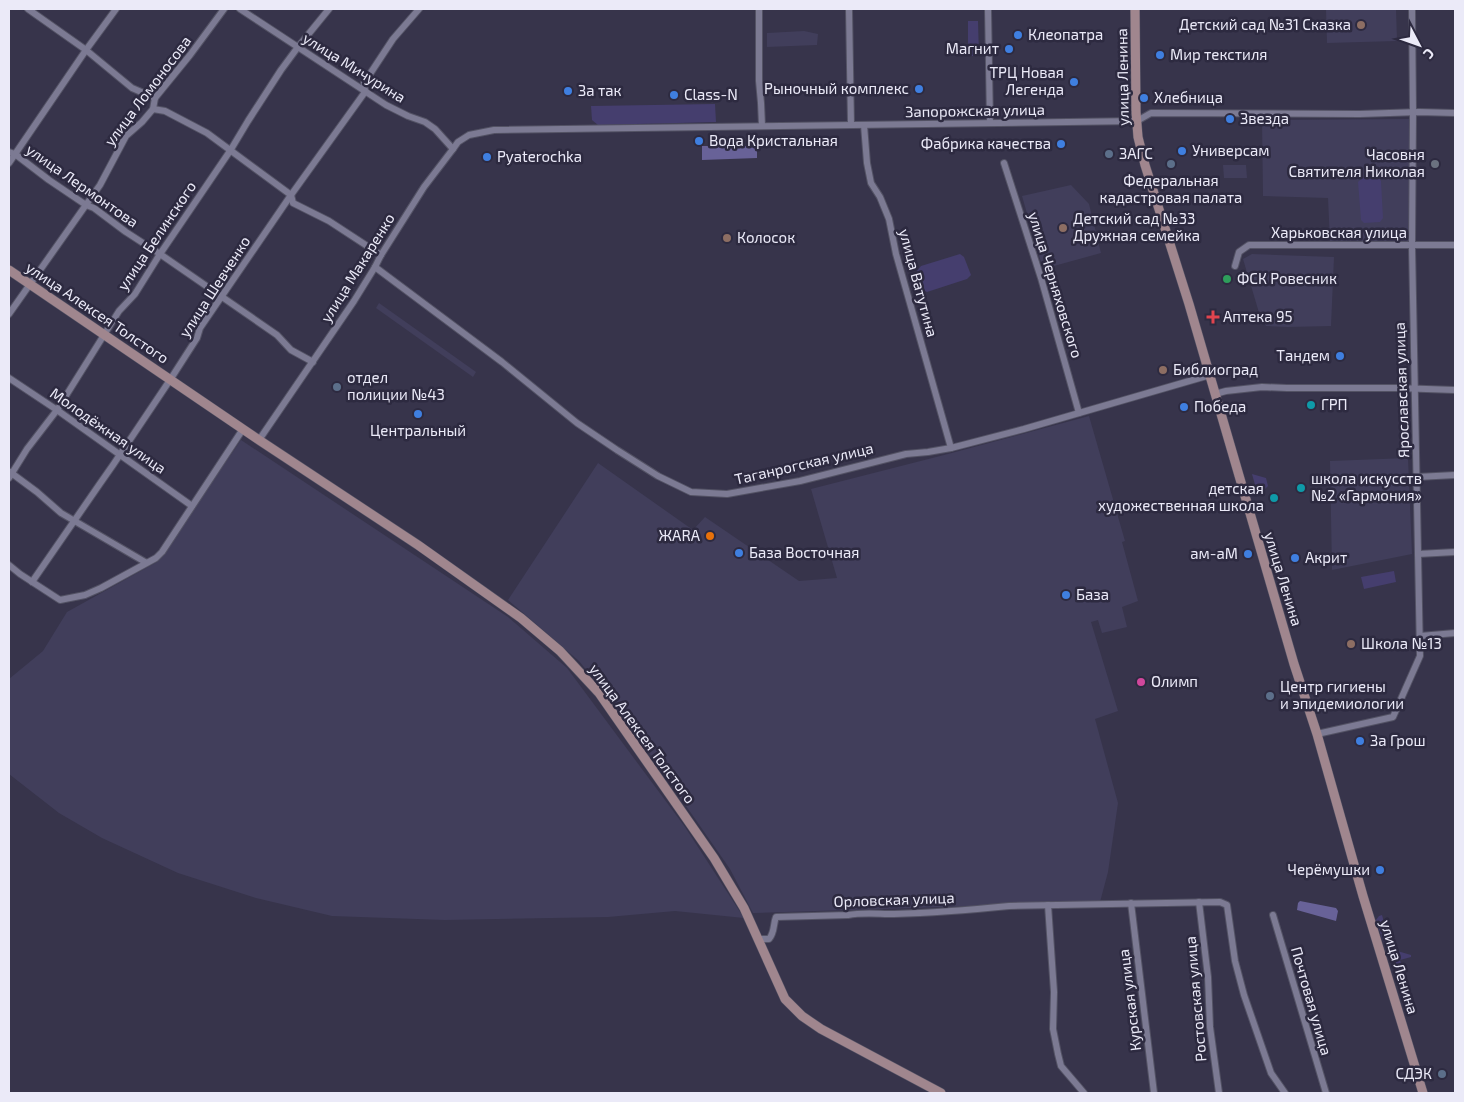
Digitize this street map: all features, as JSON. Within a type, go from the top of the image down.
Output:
[{"type":"street","points":[[28,9],[86,50],[132,88],[155,98]]},
{"type":"street","points":[[9,164],[12,153],[116,9]]},
{"type":"street","name":"улица Ломоносова","points":[[9,314],[100,185],[126,136],[153,109],[155,98],[224,9]]},
{"type":"street","name":"улица Мичурина","points":[[240,9],[386,105],[425,122],[435,129],[453,149]]},
{"type":"street","name":"улица Белинского","points":[[10,474],[57,410],[106,335],[119,311],[135,294],[298,47],[329,9]]},
{"type":"street","name":"улица Шевченко","points":[[32,582],[170,380],[197,338],[200,328],[290,195],[365,92],[364,83],[393,39],[419,9]]},
{"type":"street","points":[[759,9],[759,81],[762,126]]},
{"type":"street","points":[[849,9],[851,125]]},
{"type":"street","points":[[988,9],[990,123]]},
{"type":"street","name":"улица Ленина","points":[[1135,9],[1138,138],[1145,165],[1210,375],[1294,664],[1423,1093]]},
{"type":"street","name":"Ярославская улица","points":[[1316,734],[1393,716],[1420,656],[1412,246],[1412,9]]},
{"type":"street","points":[[153,109],[165,111],[207,133],[290,195],[293,203],[329,221],[381,254]]},
{"type":"street","name":"Запорожская улица","points":[[494,130],[1137,121],[1151,113],[1455,113]]},
{"type":"street","name":"улица Ватутина","points":[[864,125],[866,163],[870,182],[880,197],[889,219],[896,254],[951,448]]},
{"type":"street","name":"улица Макаренко","points":[[259,440],[313,362],[424,188],[458,142],[469,135],[494,130]]},
{"type":"street","name":"улица Лермонтова","points":[[12,153],[278,336],[291,350],[313,362]]},
{"type":"street","name":"улица Черняховского","points":[[1004,164],[1041,278],[1079,414]]},
{"type":"street","name":"Харьковская улица","points":[[1235,266],[1239,252],[1249,245],[1455,245]]},
{"type":"street","name":"Таганрогская улица","points":[[375,267],[502,362],[577,423],[658,476],[691,492],[728,494],[800,481],[906,454],[951,448],[1079,414],[1210,375]]},
{"type":"street","name":"улица Алексея Толстого","points":[[9,270],[242,429],[418,545],[521,618],[560,651],[599,693],[687,818],[739,898],[785,999],[802,1016],[821,1029],[941,1093]]},
{"type":"street","name":"Молодёжная улица","points":[[9,378],[192,506]]},
{"type":"street","points":[[1215,394],[1262,387],[1455,390]]},
{"type":"street","points":[[9,564],[60,600],[85,595],[101,588],[145,562],[156,558],[162,552],[242,429]]},
{"type":"street","points":[[10,474],[37,492],[61,513],[145,562]]},
{"type":"street","points":[[1417,477],[1455,475]]},
{"type":"street","points":[[1418,554],[1455,552]]},
{"type":"street","points":[[1420,636],[1455,633]]},
{"type":"street","name":"Ростовская улица","points":[[1199,902],[1208,977],[1210,1027],[1219,1093]]},
{"type":"street","name":"Орловская улица","points":[[758,939],[770,939],[773,935],[776,917],[859,913],[892,914],[1009,906],[1220,902],[1227,905],[1235,961],[1244,995],[1271,1073],[1285,1093]]},
{"type":"street","name":"Курская улица","points":[[1132,904],[1154,1093]]},
{"type":"street","points":[[1048,905],[1054,992],[1053,1029],[1061,1066],[1084,1093]]},
{"type":"street","name":"Почтовая улица","points":[[1273,915],[1326,1093]]},
{"type":"shaded area","name":"Детский сад №31 Сказка","points":[[1326,9],[1396,9],[1397,41],[1327,43]]},
{"type":"shaded area","points":[[968,21],[978,21],[979,56],[968,56]]},
{"type":"shaded area","points":[[804,31],[818,34],[817,45],[767,47],[767,33]]},
{"type":"shaded area","points":[[715,104],[716,122],[598,125],[592,120],[591,106]]},
{"type":"shaded area","points":[[1409,119],[1412,241],[1330,241],[1328,198],[1263,196],[1262,120]]},
{"type":"shaded area","points":[[702,146],[757,146],[757,158],[702,160]]},
{"type":"shaded area","points":[[1223,165],[1246,165],[1247,178],[1224,178]]},
{"type":"shaded area","points":[[1378,177],[1381,181],[1383,218],[1380,222],[1364,223],[1361,220],[1358,182],[1362,178]]},
{"type":"shaded area","name":"Детский сад №33 Дружная семейка","points":[[1071,185],[1089,204],[1101,253],[1043,269],[1022,196]]},
{"type":"shaded area","points":[[960,254],[964,257],[971,275],[967,279],[927,292],[923,290],[917,271],[921,266]]},
{"type":"shaded area","points":[[1252,254],[1334,257],[1331,326],[1266,326],[1260,316],[1243,259]]},
{"type":"shaded area","points":[[379,303],[476,372],[473,377],[376,308]]},
{"type":"shaded area","points":[[1089,416],[1125,541],[1122,542],[1138,601],[1122,607],[1127,627],[1102,633],[1098,620],[1091,622],[1118,711],[1095,719],[1118,803],[1108,872],[1100,902],[753,913],[730,869],[622,714],[579,661],[508,600],[598,463],[693,530],[705,517],[799,581],[837,578],[811,489]]},
{"type":"shaded area","points":[[241,440],[508,617],[567,668],[685,827],[744,918],[675,911],[608,917],[445,920],[332,916],[256,898],[178,873],[102,838],[59,813],[9,774],[9,679],[43,651],[67,612],[157,562]]},
{"type":"shaded area","points":[[1408,458],[1412,554],[1332,570],[1330,461]]},
{"type":"shaded area","points":[[1252,474],[1266,478],[1268,486],[1257,492]]},
{"type":"shaded area","points":[[1394,571],[1396,582],[1364,589],[1361,577]]},
{"type":"shaded area","points":[[1300,901],[1336,908],[1338,911],[1336,921],[1297,910]]},
{"type":"shaded area","points":[[1382,915],[1390,945],[1383,941],[1376,920]]},
{"type":"shaded area","points":[[1394,950],[1411,955],[1411,957],[1400,960],[1404,975],[1400,977],[1395,960]]},
{"type":"place","name":"Детский сад №31 Сказка","points":[[1361,25]]},
{"type":"place","name":"Клеопатра","points":[[1018,35]]},
{"type":"place","name":"Магнит","points":[[1009,49]]},
{"type":"place","name":"Мир текстиля","points":[[1160,55]]},
{"type":"place","name":"ТРЦ Новая Легенда","points":[[1074,82]]},
{"type":"place","name":"Рыночный комплекс","points":[[919,89]]},
{"type":"place","name":"За так","points":[[568,91]]},
{"type":"place","name":"Class-N","points":[[674,95]]},
{"type":"place","name":"Хлебница","points":[[1144,98]]},
{"type":"place","name":"Звезда","points":[[1230,119]]},
{"type":"place","name":"Вода Кристальная","points":[[699,141]]},
{"type":"place","name":"Фабрика качества","points":[[1061,144]]},
{"type":"place","name":"Универсам","points":[[1182,151]]},
{"type":"place","name":"ЗАГС","points":[[1109,154]]},
{"type":"place","name":"Pyaterochka","points":[[487,157]]},
{"type":"place","name":"Федеральная кадастровая палата","points":[[1171,164]]},
{"type":"place","name":"Часовня Святителя Николая","points":[[1435,164]]},
{"type":"place","name":"Детский сад №33 Дружная семейка","points":[[1063,228]]},
{"type":"place","name":"Колосок","points":[[727,238]]},
{"type":"place","name":"ФСК Ровесник","points":[[1227,279]]},
{"type":"place","name":"Аптека 95","points":[[1213,317]]},
{"type":"place","name":"Тандем","points":[[1340,356]]},
{"type":"place","name":"Библиоград","points":[[1163,370]]},
{"type":"place","name":"отдел полиции №43","points":[[337,387]]},
{"type":"place","name":"ГРП","points":[[1311,405]]},
{"type":"place","name":"Победа","points":[[1184,407]]},
{"type":"place","name":"Центральный","points":[[418,414]]},
{"type":"place","name":"школа искусств №2 «Гармония»","points":[[1301,488]]},
{"type":"place","name":"детская художественная школа","points":[[1274,498]]},
{"type":"place","name":"ЖАRА","points":[[710,536]]},
{"type":"place","name":"База Восточная","points":[[739,553]]},
{"type":"place","name":"ам-аМ","points":[[1248,554]]},
{"type":"place","name":"Акрит","points":[[1295,558]]},
{"type":"place","name":"База","points":[[1066,595]]},
{"type":"place","name":"Школа №13","points":[[1351,644]]},
{"type":"place","name":"Олимп","points":[[1141,682]]},
{"type":"place","name":"Центр гигиены и эпидемиологии","points":[[1270,696]]},
{"type":"place","name":"За Грош","points":[[1360,741]]},
{"type":"place","name":"Черёмушки","points":[[1380,870]]},
{"type":"place","name":"СДЭК","points":[[1442,1074]]}]
